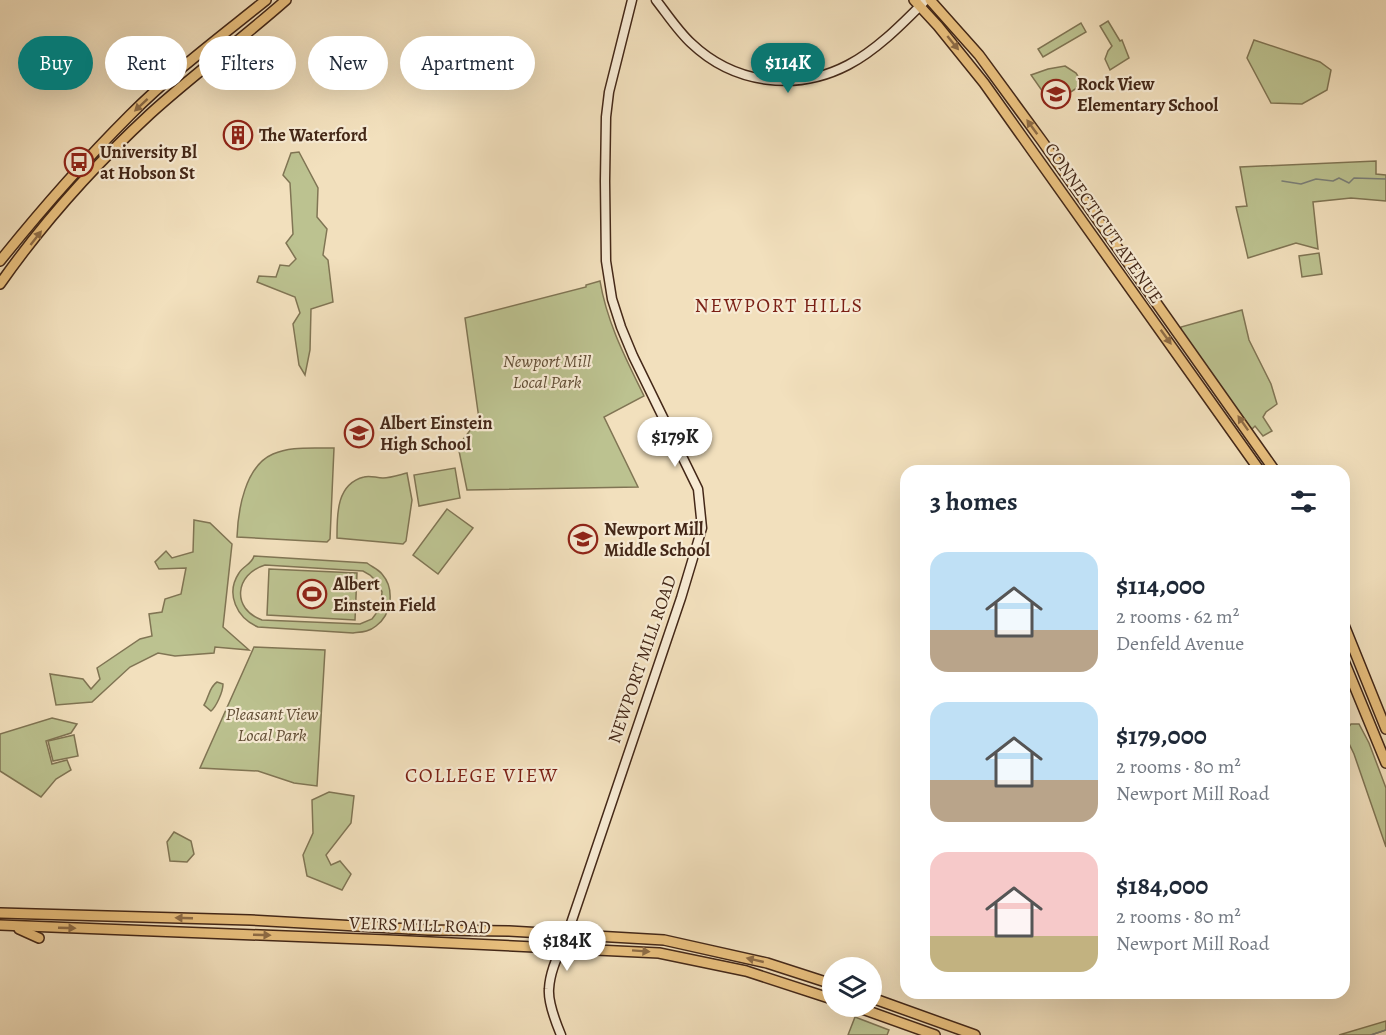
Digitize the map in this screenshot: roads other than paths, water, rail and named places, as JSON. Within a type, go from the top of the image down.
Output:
[{"type":"main road","points":[[0,261],[53,198],[131,114],[174,74],[266,0]]},
{"type":"main road","points":[[0,284],[40,232],[122,142],[222,52],[286,0]]},
{"type":"main road","name":"CONNECTICUT AVENUE","points":[[922,2],[938,26],[984,83],[1256,465]]},
{"type":"main road","name":"CONNECTICUT AVENUE","points":[[922,2],[979,55],[1271,465]]},
{"type":"main road","points":[[1350,640],[1386,729]]},
{"type":"main road","points":[[1350,676],[1386,764]]},
{"type":"main road","name":"VEIRS MILL ROAD","points":[[0,913],[250,920],[428,930],[509,930],[664,940],[767,963],[822,981]]},
{"type":"main road","points":[[4,925],[39,938]]},
{"type":"main road","name":"VEIRS MILL ROAD","points":[[4,925],[561,947],[659,953],[746,971],[822,996]]},
{"type":"main road","points":[[882,1002],[975,1035]]},
{"type":"main road","points":[[882,1016],[935,1035]]},
{"type":"street","points":[[656,0],[689,42],[705,55],[725,68],[749,77],[773,81],[798,81],[826,75],[850,64],[871,50],[922,2]]},
{"type":"street","name":"NEWPORT MILL ROAD","points":[[560,1034],[549,989],[561,947],[683,592],[702,528],[698,489],[621,327],[612,299],[606,261],[606,117],[609,92],[630,1]]},
{"type":"waterway","points":[[1282,181],[1301,184],[1316,179],[1333,181],[1339,178],[1349,183],[1354,178],[1386,179]]},
{"type":"waterway","points":[[1371,1035],[1386,1030]]},
{"type":"place","name":"Rock View Elementary School","points":[[1056,94]]},
{"type":"place","name":"The Waterford","points":[[238,135]]},
{"type":"place","name":"University Bl at Hobson St","points":[[79,162]]},
{"type":"place","name":"Albert Einstein High School","points":[[359,433]]},
{"type":"place","name":"Newport Mill Middle School","points":[[583,539]]},
{"type":"place","name":"Albert Einstein Field","points":[[312,594]]},
{"type":"district","name":"NEWPORT HILLS","points":[[779,305]]},
{"type":"district","name":"COLLEGE VIEW","points":[[482,775]]},
{"type":"park label","name":"Newport Mill Local Park","points":[[547,371]]},
{"type":"park label","name":"Pleasant View Local Park","points":[[272,724]]}]
